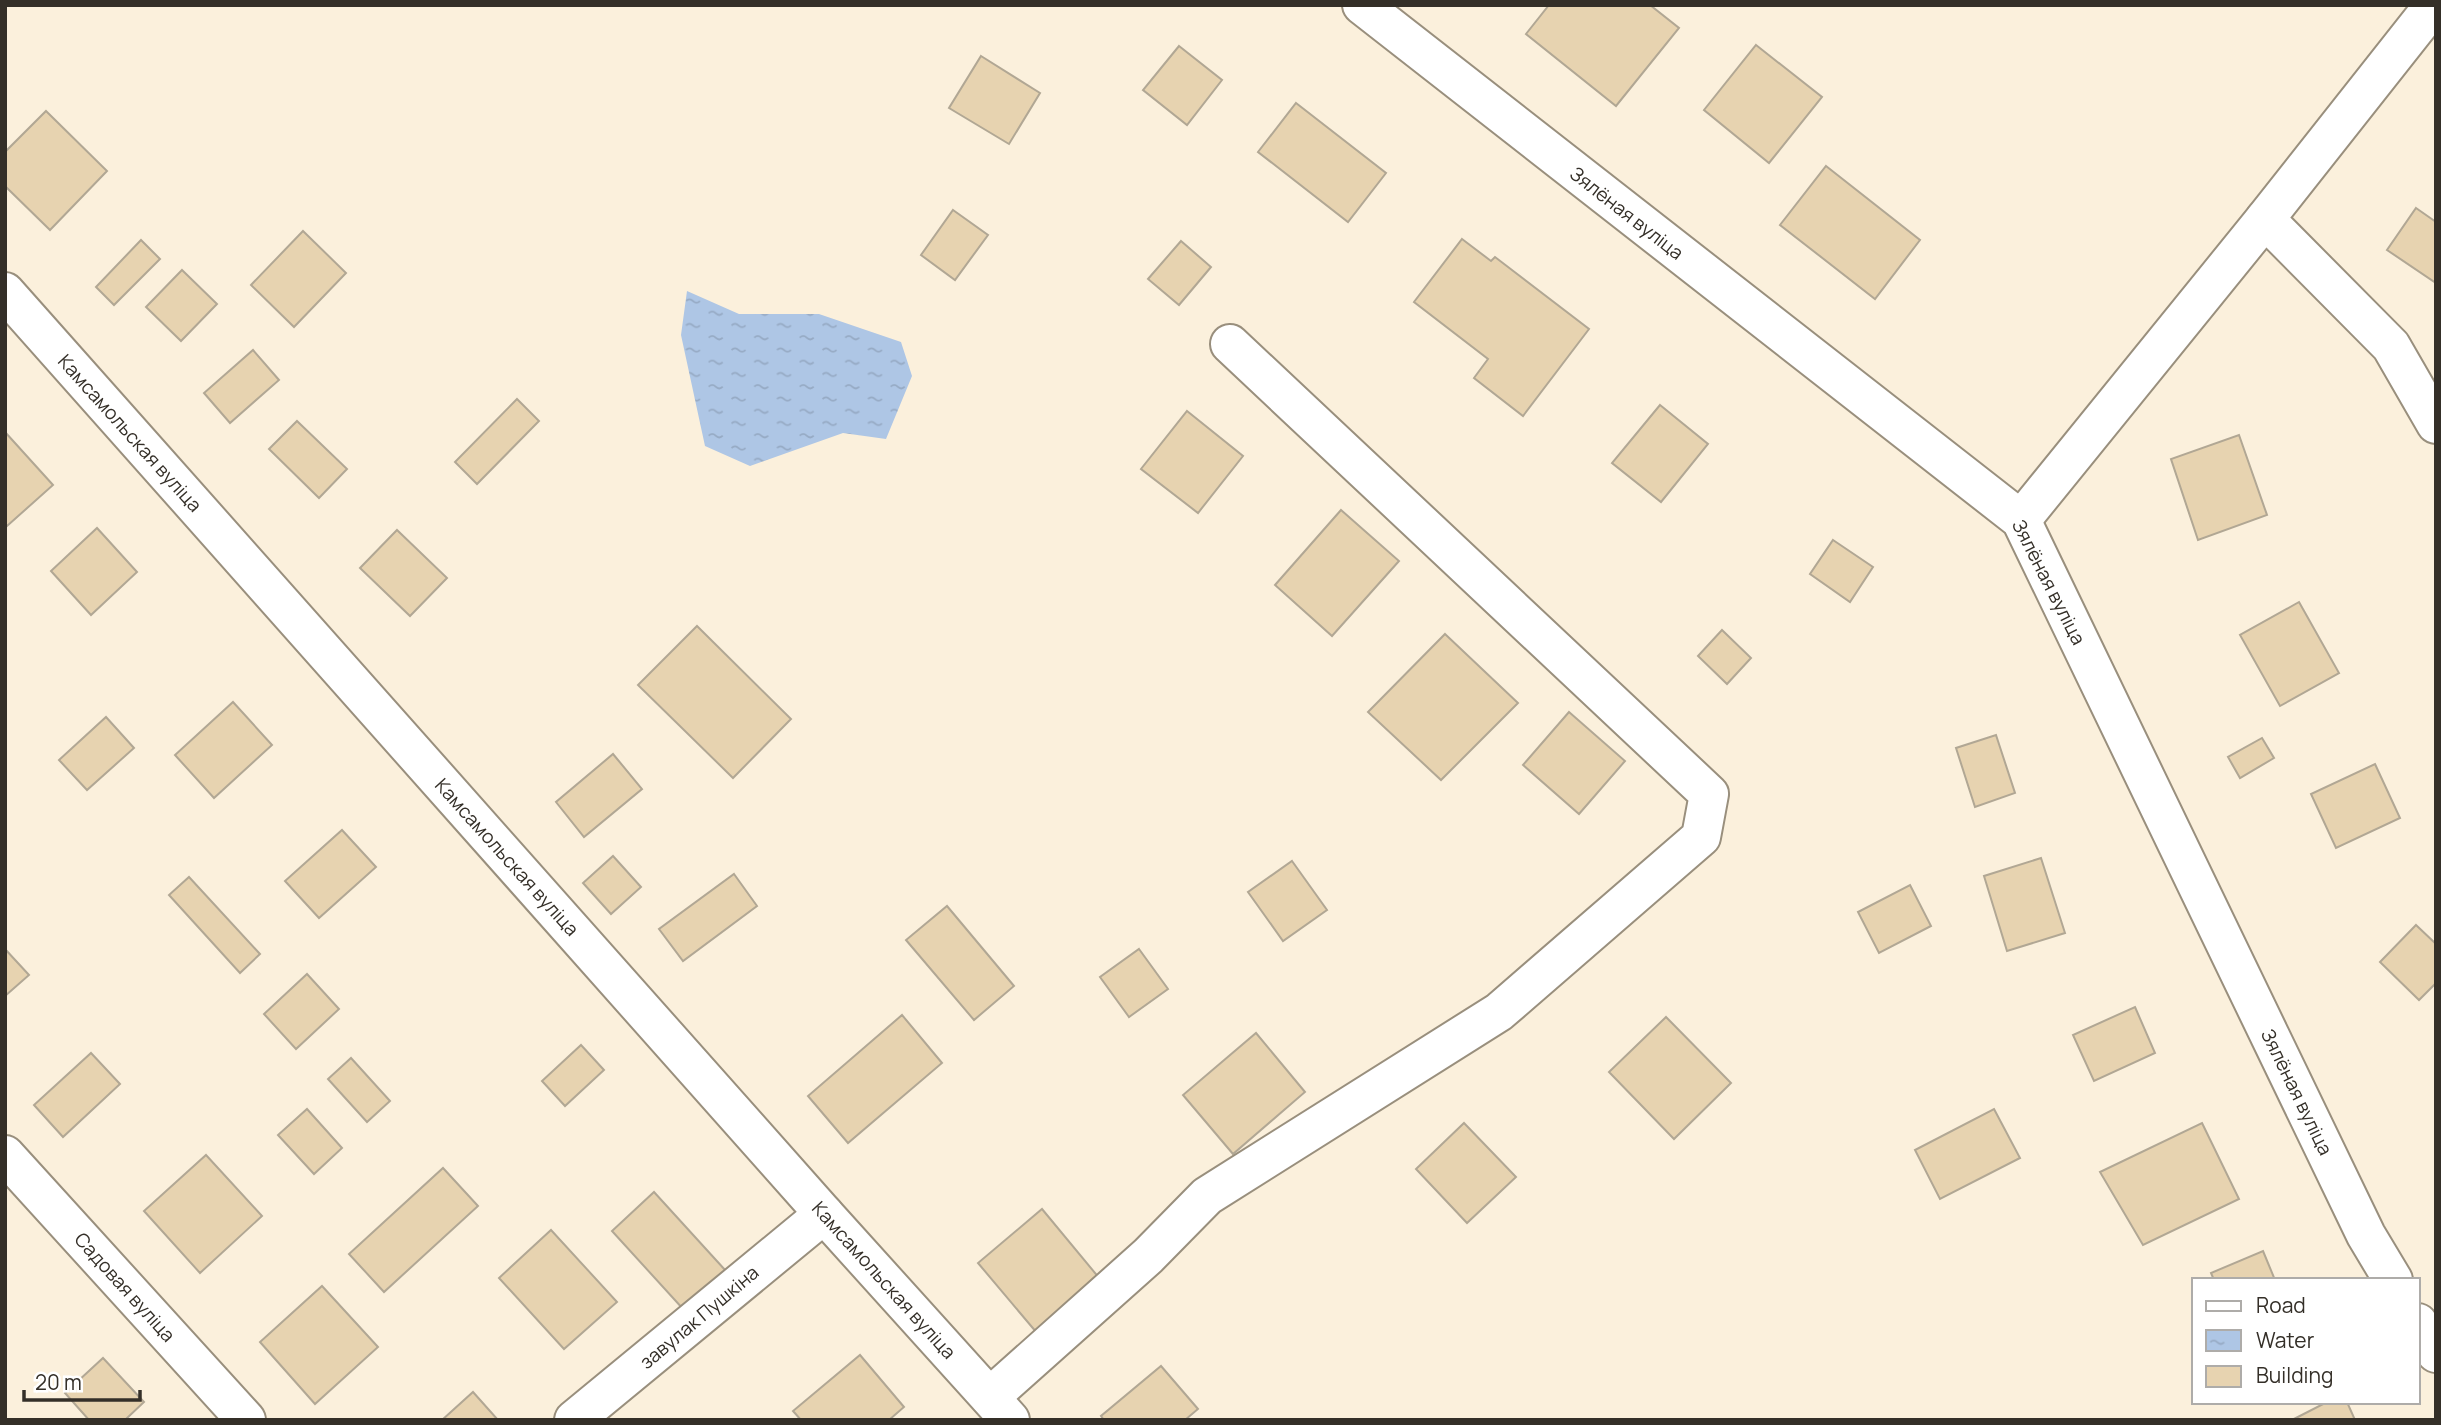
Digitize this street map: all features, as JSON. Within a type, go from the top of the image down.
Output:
[{"type":"street","name":"Зялёная вуліца","points":[[1362,5],[2021,520],[2366,1235],[2392,1278]]},
{"type":"street","points":[[2021,520],[2434,5]]},
{"type":"street","points":[[2265,219],[2391,346],[2436,424]]},
{"type":"street","name":"Камсамольская вуліца","points":[[5,292],[1000,1409]]},
{"type":"street","points":[[1000,1409],[1207,1196],[1499,1012],[1701,837],[1709,794],[1230,344]]},
{"type":"street","name":"Садовая вуліца","points":[[5,1155],[246,1420]]},
{"type":"street","name":"завулак Пушкіна","points":[[574,1420],[824,1214]]},
{"type":"street","points":[[2420,1326],[2436,1353]]},
{"type":"water","points":[[687,291],[739,314],[819,314],[901,342],[912,376],[886,439],[843,433],[750,466],[705,446],[681,335]]},
{"type":"building","points":[[1549,5],[1650,5],[1679,28],[1616,106],[1526,34]]},
{"type":"building","points":[[1756,45],[1822,97],[1769,163],[1704,110]]},
{"type":"building","points":[[1179,46],[1222,80],[1187,125],[1143,90]]},
{"type":"building","points":[[981,56],[1040,93],[1009,144],[949,108]]},
{"type":"building","points":[[1296,103],[1386,173],[1348,222],[1258,152]]},
{"type":"building","points":[[46,111],[107,171],[50,230],[5,186],[5,152]]},
{"type":"building","points":[[1826,166],[1920,240],[1875,299],[1780,225]]},
{"type":"building","points":[[2416,208],[2436,222],[2436,283],[2387,250]]},
{"type":"building","points":[[953,210],[988,235],[955,280],[921,255]]},
{"type":"building","points":[[303,231],[346,273],[294,327],[251,285]]},
{"type":"building","points":[[1462,239],[1491,261],[1495,257],[1589,329],[1523,416],[1474,378],[1488,359],[1414,302]]},
{"type":"building","points":[[141,240],[160,259],[114,305],[96,287]]},
{"type":"building","points":[[1181,241],[1211,267],[1179,305],[1148,279]]},
{"type":"building","points":[[182,270],[217,304],[181,341],[146,307]]},
{"type":"building","points":[[253,350],[279,380],[230,423],[204,393]]},
{"type":"building","points":[[517,399],[539,421],[477,484],[455,462]]},
{"type":"building","points":[[1660,405],[1708,444],[1661,502],[1612,463]]},
{"type":"building","points":[[1187,411],[1243,456],[1198,513],[1141,469]]},
{"type":"building","points":[[297,421],[347,469],[319,498],[269,449]]},
{"type":"building","points":[[5,432],[53,485],[7,526],[5,523]]},
{"type":"building","points":[[2239,435],[2267,515],[2198,540],[2171,459]]},
{"type":"building","points":[[1341,510],[1399,561],[1332,636],[1275,585]]},
{"type":"building","points":[[97,528],[137,572],[91,615],[51,571]]},
{"type":"building","points":[[397,530],[447,578],[410,616],[360,568]]},
{"type":"building","points":[[1833,540],[1873,567],[1850,602],[1810,574]]},
{"type":"building","points":[[2299,602],[2339,673],[2280,706],[2240,635]]},
{"type":"building","points":[[697,626],[791,719],[733,778],[638,685]]},
{"type":"building","points":[[1722,630],[1751,658],[1727,684],[1698,656]]},
{"type":"building","points":[[1445,634],[1518,703],[1441,780],[1368,712]]},
{"type":"building","points":[[233,702],[272,745],[214,798],[175,755]]},
{"type":"building","points":[[1569,712],[1625,761],[1579,814],[1523,765]]},
{"type":"building","points":[[106,717],[134,748],[87,790],[59,760]]},
{"type":"building","points":[[1996,735],[2015,793],[1975,807],[1956,748]]},
{"type":"building","points":[[2262,738],[2274,758],[2240,778],[2228,757]]},
{"type":"building","points":[[613,754],[642,789],[584,837],[556,802]]},
{"type":"building","points":[[2375,764],[2400,818],[2336,848],[2311,794]]},
{"type":"building","points":[[342,830],[376,867],[319,918],[285,881]]},
{"type":"building","points":[[613,856],[641,887],[611,914],[583,883]]},
{"type":"building","points":[[2041,858],[2065,933],[2007,951],[1984,876]]},
{"type":"building","points":[[1292,861],[1327,910],[1283,941],[1248,892]]},
{"type":"building","points":[[734,874],[757,906],[683,961],[659,929]]},
{"type":"building","points":[[189,877],[260,954],[240,973],[169,895]]},
{"type":"building","points":[[1910,885],[1931,926],[1879,953],[1858,912]]},
{"type":"building","points":[[947,906],[1014,986],[974,1020],[906,940]]},
{"type":"building","points":[[2416,925],[2436,944],[2436,983],[2419,1000],[2380,962]]},
{"type":"building","points":[[5,949],[29,975],[5,996]]},
{"type":"building","points":[[1139,949],[1168,989],[1129,1017],[1100,977]]},
{"type":"building","points":[[307,974],[339,1009],[296,1049],[264,1014]]},
{"type":"building","points":[[2135,1007],[2155,1053],[2094,1081],[2073,1035]]},
{"type":"building","points":[[902,1015],[942,1063],[848,1143],[808,1096]]},
{"type":"building","points":[[1666,1017],[1731,1083],[1674,1139],[1609,1072]]},
{"type":"building","points":[[1256,1033],[1305,1092],[1233,1154],[1183,1095]]},
{"type":"building","points":[[581,1045],[604,1070],[565,1106],[542,1081]]},
{"type":"building","points":[[91,1053],[120,1084],[63,1137],[34,1105]]},
{"type":"building","points":[[351,1058],[390,1101],[367,1122],[328,1079]]},
{"type":"building","points":[[307,1109],[342,1148],[314,1174],[278,1135]]},
{"type":"building","points":[[1994,1109],[2020,1158],[1940,1199],[1915,1150]]},
{"type":"building","points":[[1464,1123],[1516,1177],[1467,1223],[1416,1169]]},
{"type":"building","points":[[2202,1123],[2239,1199],[2143,1245],[2100,1172]]},
{"type":"building","points":[[206,1155],[262,1216],[200,1273],[144,1211]]},
{"type":"building","points":[[443,1168],[478,1206],[384,1292],[349,1254]]},
{"type":"building","points":[[654,1192],[726,1271],[684,1310],[612,1231]]},
{"type":"building","points":[[1042,1209],[1100,1279],[1037,1333],[978,1263]]},
{"type":"building","points":[[551,1230],[617,1302],[564,1349],[499,1278]]},
{"type":"building","points":[[2263,1251],[2274,1278],[2213,1278],[2211,1273]]},
{"type":"building","points":[[322,1286],[378,1347],[315,1404],[260,1342]]},
{"type":"building","points":[[860,1355],[904,1407],[889,1420],[801,1420],[793,1411]]},
{"type":"building","points":[[103,1358],[144,1402],[125,1420],[89,1420],[65,1393]]},
{"type":"building","points":[[1161,1366],[1198,1409],[1185,1420],[1104,1420],[1101,1416]]},
{"type":"building","points":[[473,1392],[498,1420],[442,1420]]},
{"type":"building","points":[[2323,1404],[2348,1404],[2355,1420],[2292,1420]]}]
